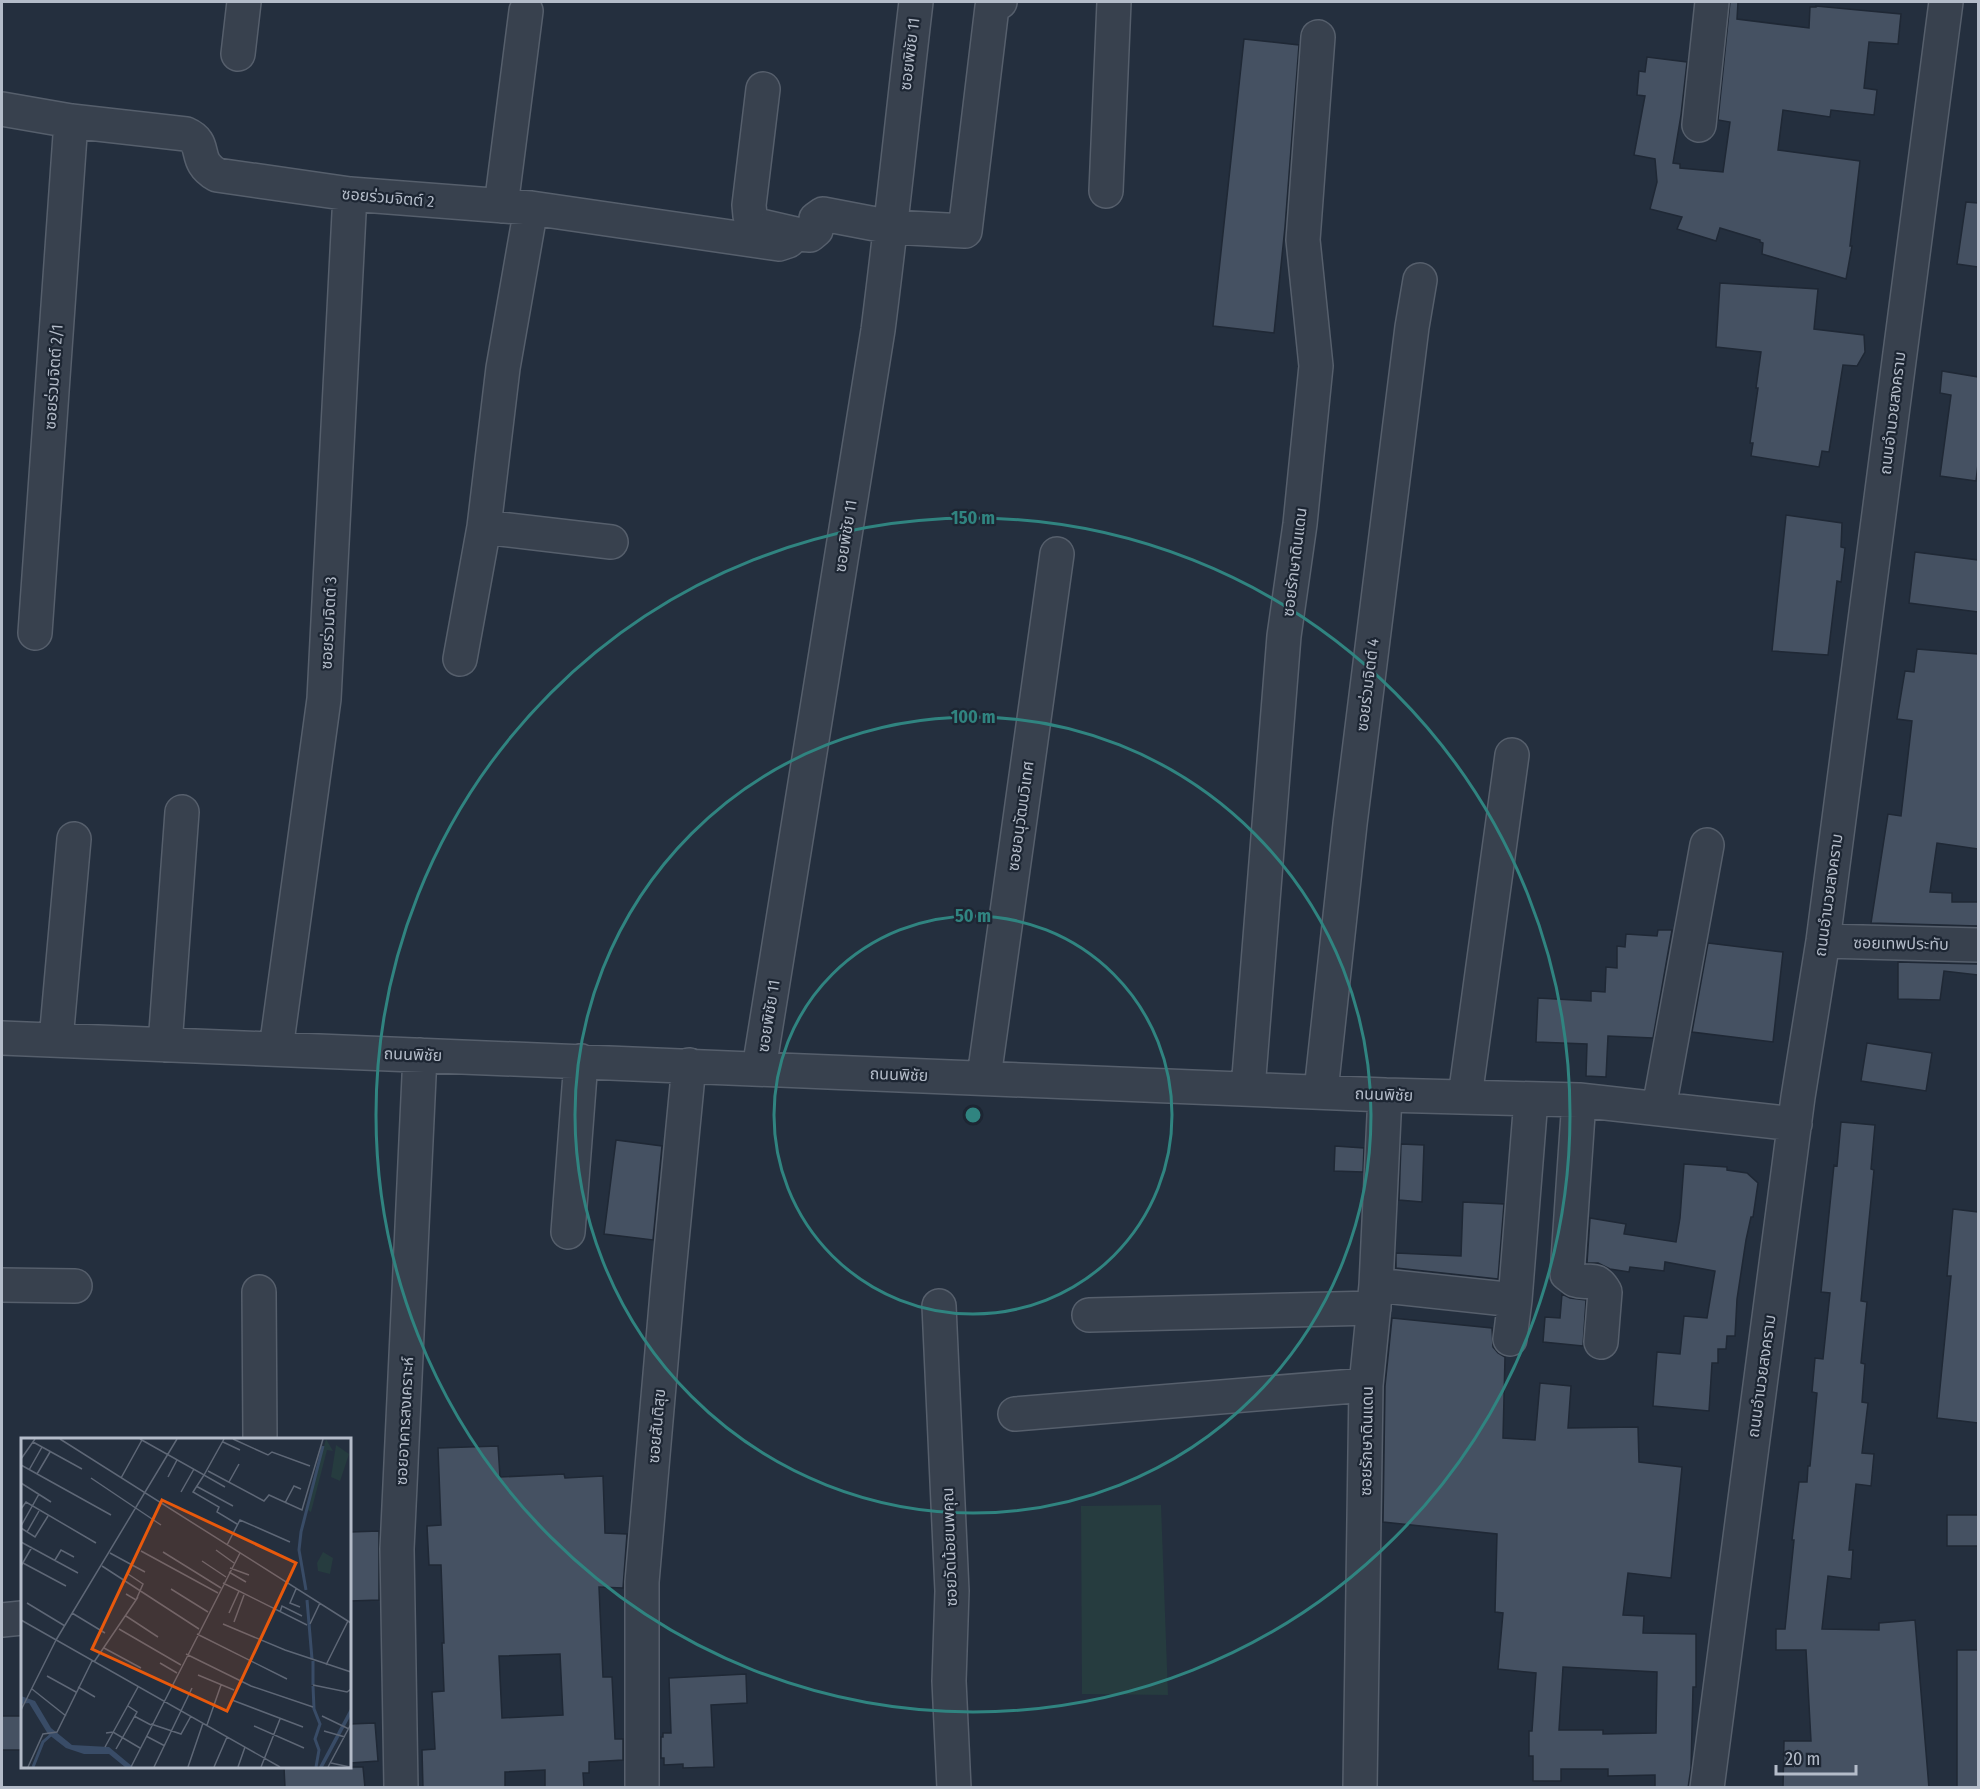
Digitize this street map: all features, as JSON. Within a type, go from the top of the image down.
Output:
[{"type":"street","points":[[238,54],[244,2]]},
{"type":"street","name":"ซอยพิชัย 11","points":[[759,1068],[878,330],[916,2]]},
{"type":"street","points":[[891,227],[965,231],[992,7],[1000,2]]},
{"type":"street","points":[[1106,191],[1114,2]]},
{"type":"street","points":[[1699,125],[1712,2]]},
{"type":"street","name":"ถนนอำนวยสงคราม","points":[[1707,1788],[1795,1124],[1823,941],[1946,2]]},
{"type":"street","points":[[460,659],[484,527],[503,368],[516,207],[526,11]]},
{"type":"street","name":"ซอยรักษาดินแดน","points":[[1248,1089],[1284,636],[1300,524],[1317,366],[1303,240],[1318,37]]},
{"type":"street","points":[[764,89],[749,205],[750,216],[757,225],[796,234]]},
{"type":"street","name":"ซอยร่วมจิตต์ 2","points":[[2,109],[71,121],[186,134],[194,137],[207,169],[217,175],[350,194],[516,207],[779,244],[788,241],[796,234],[813,234],[816,230],[816,219],[823,214],[891,227]]},
{"type":"street","name":"ซอยร่วมจิตต์ 2/1","points":[[35,633],[71,121]]},
{"type":"street","name":"ซอยร่วมจิตต์ 3","points":[[276,1049],[324,699],[350,194]]},
{"type":"street","name":"ซอยร่วมจิตต์ 4","points":[[1321,1091],[1350,824],[1412,327],[1420,280]]},
{"type":"street","points":[[484,527],[610,542]]},
{"type":"street","name":"ซอยอนุวัฒนวิเทศ","points":[[984,1077],[1057,554]]},
{"type":"street","points":[[1465,1097],[1512,755]]},
{"type":"street","points":[[165,1045],[182,812]]},
{"type":"street","points":[[56,1040],[74,839]]},
{"type":"street","points":[[1659,1107],[1707,845]]},
{"type":"street","name":"ซอยเทพประทับ","points":[[1823,941],[1978,945]]},
{"type":"street","name":"ถนนพิชัย","points":[[2,1038],[1385,1095],[1579,1100],[1659,1107],[1795,1124]]},
{"type":"street","name":"ซอยอาคารสงเคราะห์","points":[[401,1788],[397,1549],[420,1055]]},
{"type":"street","points":[[568,1232],[581,1061]]},
{"type":"street","name":"ซอยสันติสุข","points":[[642,1788],[642,1582],[689,1065]]},
{"type":"street","name":"ซอยรักษาดินแดน","points":[[1360,1788],[1366,1385],[1375,1296],[1385,1095]]},
{"type":"street","points":[[1510,1339],[1531,1099]]},
{"type":"street","points":[[1579,1100],[1567,1274],[1576,1281],[1593,1280],[1601,1285],[1605,1292],[1601,1342]]},
{"type":"street","points":[[2,1285],[75,1286]]},
{"type":"street","points":[[259,1292],[260,1438]]},
{"type":"street","points":[[1089,1316],[1375,1296],[1515,1300]]},
{"type":"street","name":"ซอยวัดน้อยนพคุณ","points":[[939,1306],[952,1591],[949,1681],[954,1788]]},
{"type":"street","points":[[1015,1414],[1366,1385]]},
{"type":"street","points":[[2,1620],[21,1618]]},
{"type":"green space","points":[[1161,1505],[1168,1695],[1082,1694],[1081,1506]]},
{"type":"building","points":[[1730,2],[1738,2],[1737,19],[1809,28],[1810,7],[1816,6],[1901,14],[1898,44],[1869,42],[1864,88],[1877,90],[1874,115],[1831,110],[1830,117],[1783,110],[1778,150],[1860,161],[1850,246],[1852,246],[1846,279],[1762,254],[1763,243],[1760,240],[1720,228],[1716,241],[1677,229],[1682,217],[1650,209],[1657,182],[1655,159],[1634,155],[1645,96],[1637,95],[1639,71],[1645,72],[1647,57],[1687,62],[1673,163],[1680,164],[1680,168],[1723,172],[1730,122],[1718,120]]},
{"type":"building","points":[[1244,39],[1299,45],[1274,333],[1213,326]]},
{"type":"building","points":[[1966,202],[1978,203],[1978,267],[1957,264]]},
{"type":"building","points":[[1720,283],[1818,289],[1814,329],[1864,335],[1865,352],[1857,366],[1843,365],[1829,452],[1822,451],[1819,467],[1751,456],[1753,443],[1750,443],[1761,352],[1716,347]]},
{"type":"building","points":[[1942,371],[1978,377],[1976,481],[1940,476],[1951,395],[1940,393]]},
{"type":"building","points":[[1786,515],[1842,523],[1841,547],[1845,548],[1841,582],[1837,581],[1828,655],[1772,651]]},
{"type":"building","points":[[1915,552],[1978,560],[1978,612],[1909,603]]},
{"type":"building","points":[[1917,649],[1978,654],[1978,849],[1937,843],[1930,892],[1952,893],[1952,902],[1978,902],[1978,926],[1871,923],[1888,814],[1901,816],[1912,721],[1897,719],[1905,671],[1914,672]]},
{"type":"building","points":[[1658,930],[1672,930],[1653,1038],[1608,1036],[1606,1077],[1586,1076],[1587,1044],[1536,1042],[1538,998],[1591,1001],[1591,991],[1605,992],[1606,967],[1617,968],[1617,946],[1625,947],[1626,934],[1657,936]]},
{"type":"building","points":[[1708,943],[1783,952],[1773,1042],[1692,1032]]},
{"type":"building","points":[[1898,962],[1978,964],[1978,975],[1944,971],[1940,1000],[1898,999]]},
{"type":"building","points":[[1867,1043],[1932,1053],[1926,1091],[1861,1081]]},
{"type":"building","points":[[1841,1122],[1875,1125],[1871,1169],[1874,1170],[1861,1301],[1867,1302],[1861,1363],[1865,1364],[1862,1402],[1868,1403],[1862,1453],[1874,1454],[1871,1486],[1856,1484],[1849,1550],[1853,1550],[1851,1579],[1828,1576],[1822,1629],[1879,1630],[1879,1623],[1915,1620],[1929,1788],[1783,1788],[1784,1741],[1811,1741],[1806,1650],[1776,1650],[1776,1629],[1785,1629],[1799,1482],[1807,1482],[1808,1466],[1810,1466],[1817,1393],[1812,1392],[1815,1358],[1823,1359],[1830,1293],[1821,1292],[1834,1165],[1837,1166]]},
{"type":"building","points":[[616,1140],[662,1146],[653,1240],[604,1234]]},
{"type":"building","points":[[1401,1144],[1424,1145],[1422,1202],[1399,1200]]},
{"type":"building","points":[[1335,1146],[1364,1148],[1363,1172],[1334,1171]]},
{"type":"building","points":[[1684,1164],[1727,1167],[1727,1170],[1747,1173],[1758,1183],[1737,1299],[1735,1336],[1727,1336],[1726,1349],[1718,1349],[1718,1363],[1712,1363],[1709,1411],[1653,1406],[1657,1352],[1680,1354],[1684,1316],[1707,1318],[1715,1271],[1665,1262],[1664,1271],[1630,1267],[1629,1272],[1610,1269],[1598,1263],[1587,1263],[1590,1218],[1626,1224],[1624,1234],[1676,1242]]},
{"type":"building","points":[[1463,1202],[1504,1204],[1498,1279],[1396,1268],[1396,1253],[1461,1256]]},
{"type":"building","points":[[1953,1209],[1978,1212],[1978,1423],[1937,1418],[1951,1276],[1947,1276]]},
{"type":"building","points":[[1562,1294],[1570,1298],[1586,1300],[1583,1346],[1543,1342],[1545,1317],[1560,1318]]},
{"type":"building","points":[[1392,1318],[1492,1328],[1493,1347],[1505,1357],[1503,1438],[1535,1440],[1540,1383],[1571,1386],[1568,1428],[1638,1427],[1639,1462],[1682,1467],[1671,1578],[1628,1573],[1623,1615],[1644,1616],[1643,1633],[1696,1634],[1696,1687],[1693,1687],[1691,1768],[1688,1788],[1655,1788],[1655,1775],[1608,1776],[1608,1769],[1561,1769],[1561,1781],[1533,1781],[1533,1756],[1529,1756],[1529,1731],[1532,1731],[1536,1673],[1498,1669],[1503,1613],[1495,1612],[1497,1534],[1383,1522],[1385,1386]],"holes":[[[1563,1667],[1657,1672],[1656,1733],[1603,1734],[1603,1730],[1559,1730]]]},
{"type":"building","points":[[498,1446],[500,1477],[564,1474],[565,1478],[603,1476],[605,1533],[627,1534],[623,1588],[599,1587],[603,1677],[612,1677],[615,1739],[623,1739],[623,1760],[589,1762],[589,1773],[583,1773],[584,1788],[545,1788],[545,1770],[505,1772],[505,1788],[423,1788],[422,1750],[435,1749],[432,1692],[444,1691],[441,1565],[429,1565],[427,1526],[441,1525],[438,1448]],"holes":[[[560,1654],[563,1715],[502,1718],[499,1656]]]},
{"type":"building","points":[[1947,1515],[1978,1515],[1978,1546],[1947,1546]]},
{"type":"building","points":[[379,1531],[379,1600],[351,1601],[351,1532]]},
{"type":"building","points":[[1957,1650],[1978,1650],[1978,1788],[1957,1788]]},
{"type":"building","points":[[746,1674],[747,1703],[711,1705],[714,1767],[683,1768],[683,1764],[664,1765],[664,1758],[661,1758],[661,1737],[663,1733],[671,1733],[669,1678]]},
{"type":"building","points":[[2,1716],[21,1716],[21,1750],[2,1750]]},
{"type":"building","points":[[375,1723],[378,1761],[351,1763],[351,1724]]},
{"type":"building","points":[[363,1767],[365,1788],[285,1788],[284,1768]]}]
